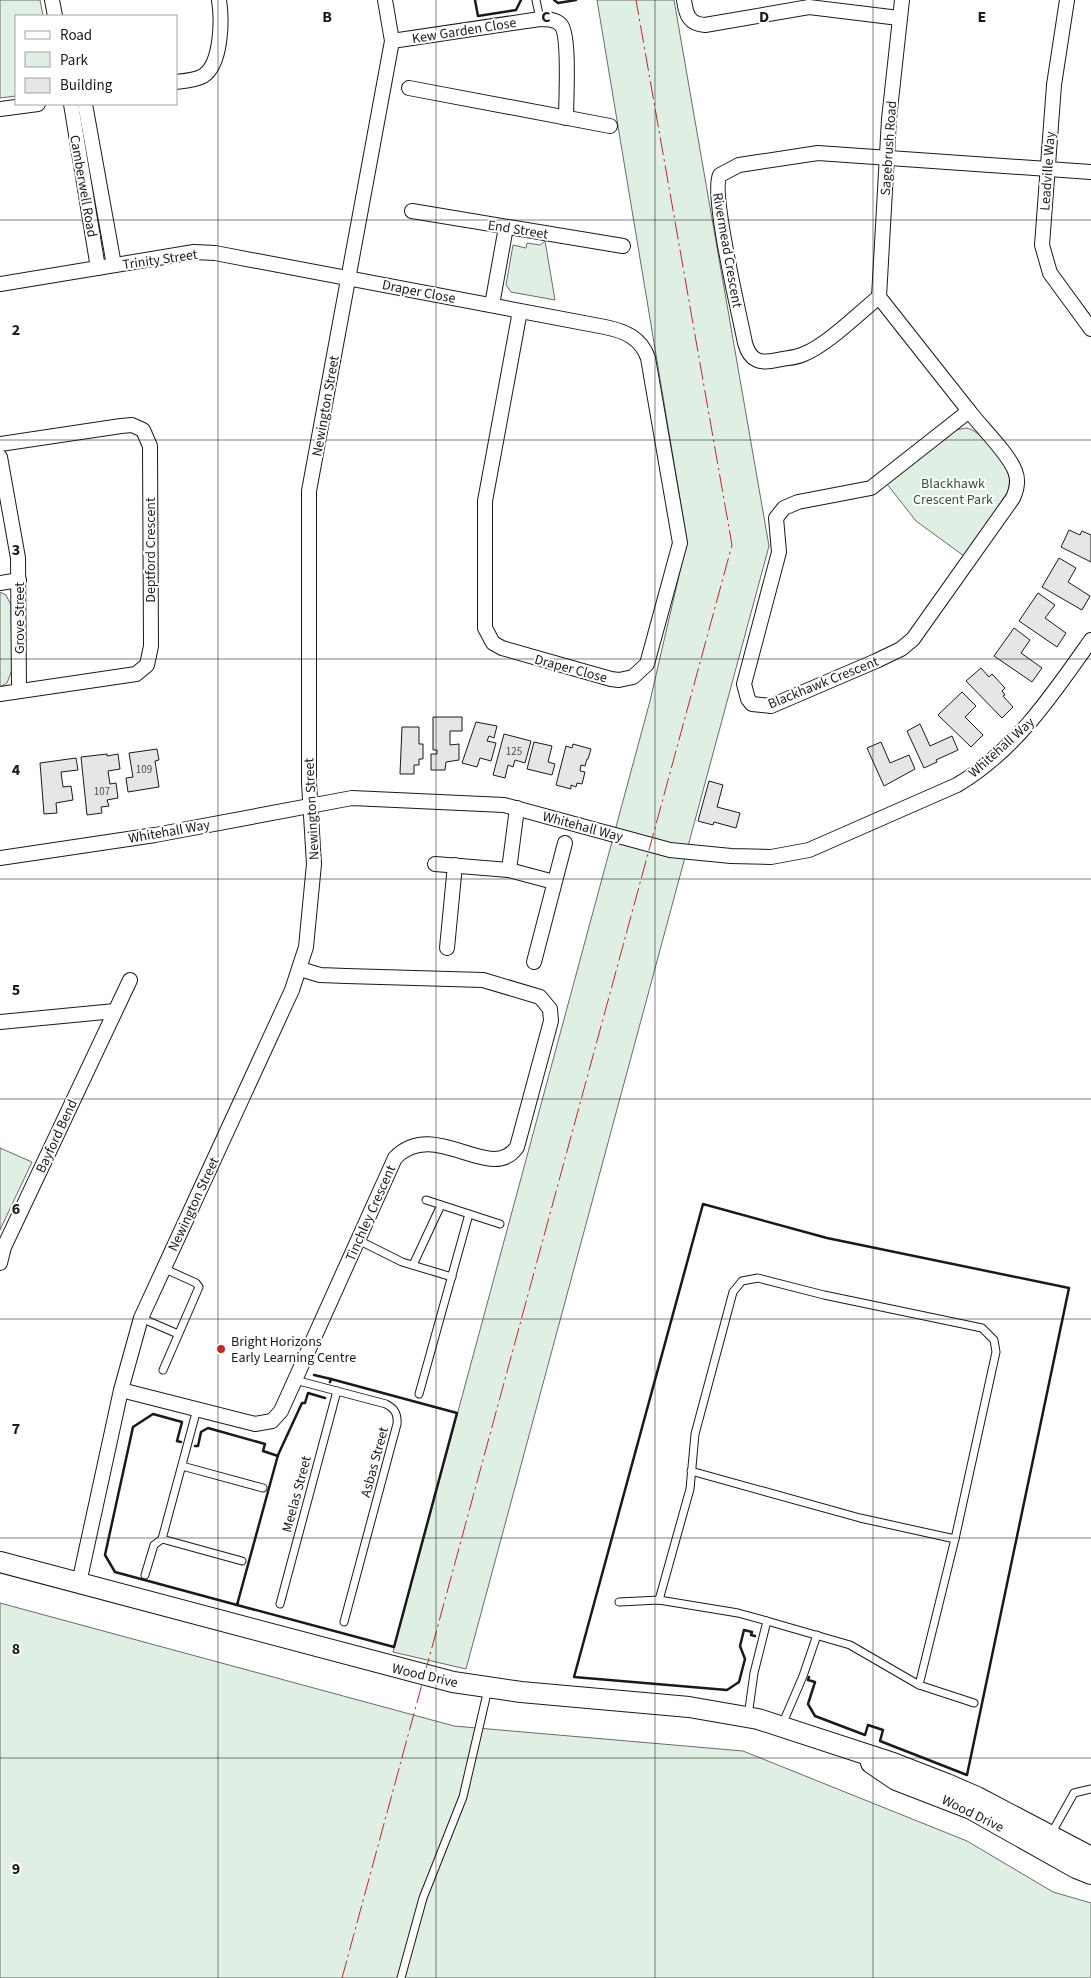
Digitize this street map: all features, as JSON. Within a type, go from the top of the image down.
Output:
[{"type":"street","points":[[52,0],[55,15]]},
{"type":"street","points":[[178,82],[203,76],[213,64],[220,35],[218,0]]},
{"type":"street","name":"Newington Street","points":[[79,1583],[122,1390],[141,1318],[300,969],[306,947],[314,864],[310,806],[309,491],[392,41],[385,0]]},
{"type":"street","points":[[684,0],[688,18],[694,23],[705,25],[810,7],[899,18]]},
{"type":"street","name":"Sagebrush Road","points":[[879,297],[886,158],[902,0]]},
{"type":"street","name":"Leadville Way","points":[[1067,0],[1054,85],[1043,238],[1045,260],[1050,274],[1091,329]]},
{"type":"street","points":[[540,19],[553,20],[563,29],[566,38],[566,118]]},
{"type":"street","name":"Kew Garden Close","points":[[392,41],[540,19]]},
{"type":"street","points":[[409,88],[610,126]]},
{"type":"street","points":[[0,109],[30,105]]},
{"type":"street","name":"Camberwell Road","points":[[71,105],[98,268]]},
{"type":"street","name":"Camberwell Road","points":[[85,105],[114,265]]},
{"type":"street","name":"Rivermead Crescent","points":[[879,297],[823,343],[803,355],[772,361],[756,361],[751,357],[743,334],[723,229],[717,180],[724,171],[739,165],[802,154],[1091,172]]},
{"type":"street","name":"End Street","points":[[412,211],[623,246]]},
{"type":"street","points":[[492,305],[506,227]]},
{"type":"street","name":"Trinity Street","points":[[0,284],[194,252],[215,253],[348,278]]},
{"type":"street","name":"Draper Close","points":[[348,278],[492,305],[618,330],[640,343],[648,358],[680,543],[651,655],[641,672],[626,679],[612,679],[502,648],[493,643],[486,628],[485,501],[520,311]]},
{"type":"street","name":"Blackhawk Crescent","points":[[879,297],[1012,464],[1017,478],[1016,489],[1013,498],[908,645],[771,706],[752,704],[748,699],[744,684],[779,552],[775,524],[779,512],[790,504],[871,488],[969,411]]},
{"type":"street","name":"Deptford Crescent","points":[[0,444],[132,425],[143,430],[150,446],[151,646],[147,665],[142,671],[128,676],[0,694]]},
{"type":"street","name":"Grove Street","points":[[0,456],[18,558],[19,690]]},
{"type":"street","points":[[0,583],[19,580]]},
{"type":"street","name":"Whitehall Way","points":[[0,858],[155,835],[352,798],[492,804],[518,808],[688,853],[771,857],[801,853],[948,789],[974,775],[1034,718],[1091,640]]},
{"type":"street","points":[[509,870],[518,808]]},
{"type":"street","points":[[534,962],[565,843]]},
{"type":"street","points":[[435,864],[509,870],[554,882]]},
{"type":"street","points":[[447,948],[455,865]]},
{"type":"street","name":"Tinchley Crescent","points":[[122,1390],[255,1424],[267,1423],[280,1411],[295,1380],[395,1158],[410,1146],[434,1144],[497,1160],[513,1153],[519,1141],[551,1021],[550,1009],[540,997],[483,980],[346,976],[320,974],[300,969]]},
{"type":"street","name":"Bayford Bend","points":[[0,1263],[2,1247],[130,980]]},
{"type":"street","points":[[0,1022],[115,1010]]},
{"type":"street","name":"Wood Drive","points":[[0,1562],[397,1669],[488,1688],[689,1707],[748,1716],[856,1752],[896,1780],[972,1809],[1046,1843],[1091,1857]]},
{"type":"street","name":"Wood Drive","points":[[1046,1843],[1091,1874]]},
{"type":"lane","points":[[536,0],[540,19]]},
{"type":"lane","points":[[426,1200],[500,1224]]},
{"type":"lane","points":[[413,1265],[441,1205]]},
{"type":"lane","points":[[419,1394],[470,1214]]},
{"type":"lane","points":[[358,1240],[413,1265],[452,1276]]},
{"type":"lane","points":[[163,1268],[196,1283],[199,1287],[163,1370]]},
{"type":"lane","points":[[659,1600],[690,1489],[695,1434],[733,1292],[742,1281],[758,1278],[824,1295],[982,1328],[994,1340],[996,1352],[955,1539],[918,1685]]},
{"type":"lane","points":[[141,1318],[178,1334]]},
{"type":"lane","name":"Asbas Street","points":[[295,1380],[386,1404],[395,1411],[397,1420],[344,1622]]},
{"type":"lane","name":"Meelas Street","points":[[280,1604],[337,1391]]},
{"type":"lane","points":[[145,1575],[154,1545],[162,1539],[197,1409]]},
{"type":"lane","points":[[182,1466],[263,1488]]},
{"type":"lane","points":[[691,1471],[860,1518],[955,1539]]},
{"type":"lane","points":[[162,1539],[242,1561]]},
{"type":"lane","points":[[619,1602],[659,1600],[738,1613],[818,1635],[850,1645],[918,1685],[974,1703]]},
{"type":"lane","points":[[748,1716],[754,1673],[767,1621]]},
{"type":"lane","points":[[781,1726],[804,1676],[818,1635]]},
{"type":"lane","points":[[401,1978],[423,1898],[463,1797],[488,1688]]},
{"type":"lane","points":[[1046,1843],[1074,1793],[1091,1789]]},
{"type":"green space","points":[[0,0],[40,0],[43,15],[15,15],[15,96],[0,98]]},
{"type":"green space","points":[[597,0],[674,0],[769,546],[466,1669],[393,1652],[650,701],[687,541]]},
{"type":"green space","points":[[545,241],[555,300],[511,292],[506,285],[513,245],[526,248],[527,243],[540,245]]},
{"type":"green space","name":"Blackhawk Crescent Park","points":[[966,428],[978,434],[998,455],[1009,476],[1009,488],[964,556],[916,521],[887,484],[956,430]]},
{"type":"green space","points":[[0,592],[6,595],[11,605],[12,670],[7,683],[0,687]]},
{"type":"green space","points":[[0,1148],[32,1162],[0,1230]]},
{"type":"green space","points":[[0,1603],[454,1726],[743,1751],[967,1841],[1053,1892],[1091,1903],[1091,1978],[0,1978]]},
{"type":"building","points":[[1069,530],[1080,535],[1082,531],[1091,535],[1091,562],[1061,547]]},
{"type":"building","points":[[1059,558],[1076,568],[1068,582],[1090,596],[1082,610],[1042,587]]},
{"type":"building","points":[[1038,593],[1055,605],[1045,618],[1066,633],[1057,647],[1019,621]]},
{"type":"building","points":[[1014,628],[1030,640],[1021,653],[1042,668],[1032,682],[994,656]]},
{"type":"building","points":[[981,668],[989,677],[992,674],[1005,688],[1002,691],[1005,695],[1003,696],[1013,707],[1002,718],[966,681]]},
{"type":"building","points":[[962,692],[976,706],[965,717],[983,735],[971,747],[938,715]]},
{"type":"building","points":[[433,717],[462,717],[462,731],[450,731],[450,745],[459,744],[459,760],[446,762],[445,770],[431,770],[431,754],[437,754],[437,750],[433,750]]},
{"type":"building","points":[[476,722],[497,726],[494,738],[489,736],[487,741],[496,743],[491,761],[480,758],[477,767],[462,763]]},
{"type":"building","points":[[920,724],[930,746],[952,736],[958,750],[924,768],[907,731]]},
{"type":"building","points":[[402,727],[419,727],[419,744],[423,744],[423,759],[419,759],[419,765],[414,765],[414,774],[400,774]]},
{"type":"building","points":[[504,734],[531,741],[525,763],[515,760],[513,767],[508,765],[505,778],[493,775]]},
{"type":"building","points":[[534,742],[552,746],[548,762],[555,764],[552,775],[527,769]]},
{"type":"building","points":[[881,742],[890,763],[909,755],[915,769],[884,786],[867,748]]},
{"type":"building","points":[[573,744],[591,749],[585,766],[581,765],[580,771],[585,772],[582,784],[577,783],[576,787],[571,785],[571,789],[556,785],[566,746],[572,748]]},
{"type":"building","points":[[157,749],[159,760],[155,761],[159,787],[128,792],[126,778],[133,777],[129,753]]},
{"type":"building","points":[[107,754],[107,756],[118,754],[120,769],[108,771],[110,784],[116,783],[118,798],[107,800],[109,806],[101,807],[102,813],[87,815],[81,757]]},
{"type":"building","points":[[76,758],[78,770],[61,772],[63,787],[71,786],[73,800],[56,803],[57,813],[44,814],[40,763]]},
{"type":"building","points":[[709,781],[723,785],[717,807],[740,813],[736,828],[714,822],[713,825],[698,821]]},
{"type":"wall","points":[[475,0],[478,16],[516,10],[521,0]]},
{"type":"wall","points":[[554,0],[558,3],[576,0]]},
{"type":"wall","points":[[755,1636],[751,1635],[752,1632],[744,1630],[740,1646],[745,1659],[739,1682],[727,1690],[574,1677],[703,1204],[827,1238],[1069,1288],[967,1775],[880,1741],[883,1730],[868,1725],[865,1735],[815,1716],[808,1704],[815,1682],[808,1680],[809,1677]]},
{"type":"wall","points":[[314,1375],[331,1379]]},
{"type":"wall","points":[[325,1398],[308,1393],[305,1403],[302,1403],[278,1455],[237,1605],[394,1647],[457,1413],[331,1379],[330,1382]]},
{"type":"wall","points":[[181,1442],[177,1441],[182,1422],[153,1414],[133,1427],[105,1555],[115,1572],[237,1605],[238,1603]]},
{"type":"wall","points":[[195,1446],[198,1446],[201,1432],[208,1428],[265,1444],[263,1451],[278,1456]]},
{"type":"power","points":[[342,1978],[732,545],[636,0]]},
{"type":"place","name":"Bright Horizons Early Learning Centre","points":[[221,1349]]}]
